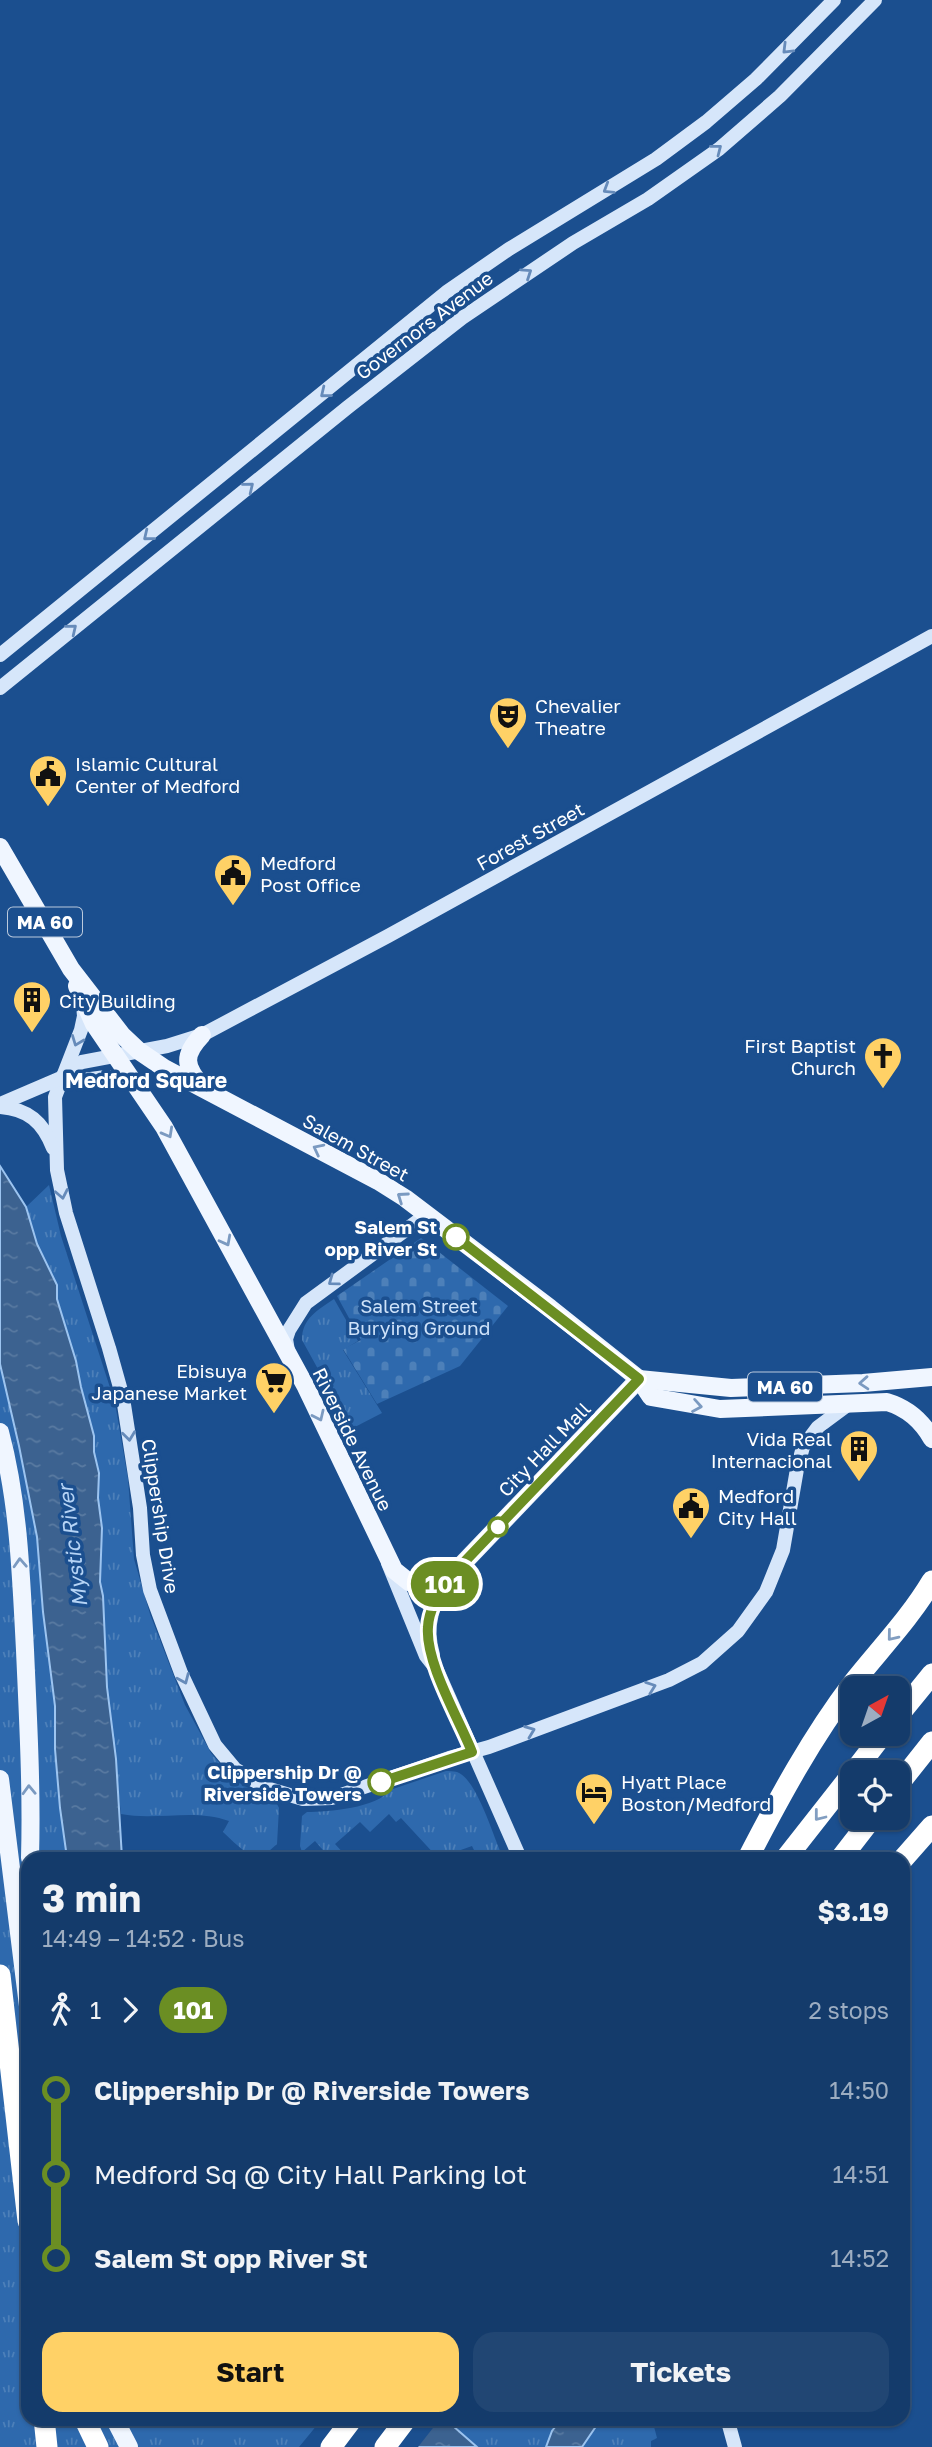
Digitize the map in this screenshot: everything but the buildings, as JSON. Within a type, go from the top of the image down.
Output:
[{"type":"highway","points":[[751,1852],[795,1772],[827,1722],[932,1581]]},
{"type":"highway","points":[[910,1701],[932,1674]]},
{"type":"highway","points":[[910,1770],[932,1742]]},
{"type":"highway","points":[[863,1760],[874,1746]]},
{"type":"highway","points":[[791,1852],[840,1789]]},
{"type":"highway","points":[[909,1852],[932,1826]]},
{"type":"highway","points":[[846,1852],[863,1830]]},
{"type":"highway","points":[[0,1975],[21,2161]]},
{"type":"highway","points":[[0,2075],[19,2144]]},
{"type":"highway","points":[[45,2426],[47,2447]]},
{"type":"highway","points":[[88,2426],[98,2447]]},
{"type":"highway","points":[[331,2447],[347,2426]]},
{"type":"highway","points":[[385,2447],[401,2426]]},
{"type":"main road","name":"MA 60","points":[[0,847],[71,969],[122,1035],[139,1051]]},
{"type":"main road","name":"MA 60","points":[[71,969],[94,1024],[115,1055]]},
{"type":"main road","points":[[202,1035],[193,1045],[188,1060],[190,1071],[207,1091]]},
{"type":"main road","name":"Salem Street","points":[[139,1051],[164,1069],[358,1169],[405,1198],[639,1379],[651,1397],[709,1408],[887,1402],[901,1407],[919,1421],[932,1439]]},
{"type":"main road","name":"Riverside Avenue","points":[[115,1055],[164,1127],[306,1387],[383,1550]]},
{"type":"main road","name":"MA 60","points":[[639,1379],[731,1388],[850,1384],[932,1377]]},
{"type":"main road","name":"City Hall Mall","points":[[450,1577],[639,1379]]},
{"type":"main road","points":[[0,1432],[10,1469],[19,1537],[30,1852]]},
{"type":"main road","name":"MA 60","points":[[383,1550],[394,1570],[409,1582],[430,1585],[450,1577]]},
{"type":"main road","points":[[0,1780],[21,1949]]},
{"type":"main road","points":[[118,2426],[129,2447]]},
{"type":"street","name":"Governors Avenue","points":[[0,655],[448,291],[509,249],[656,159],[706,122],[756,79],[834,0]]},
{"type":"street","name":"Governors Avenue","points":[[0,688],[462,317],[573,243],[648,199],[719,149],[780,96],[875,0]]},
{"type":"street","points":[[37,625],[52,645]]},
{"type":"street","name":"Forest Street","points":[[0,1106],[61,1078],[82,1062],[202,1035],[399,930],[932,636]]},
{"type":"street","name":"Clippership Drive","points":[[83,1001],[81,1030],[61,1078],[54,1104],[56,1157],[66,1213],[123,1398],[150,1590],[181,1674],[215,1745],[235,1769],[266,1788],[313,1800],[332,1798],[472,1752],[668,1680],[702,1663],[733,1637],[758,1606],[780,1559],[803,1447],[818,1427],[850,1403]]},
{"type":"street","points":[[61,1078],[74,1081],[111,1076],[139,1088]]},
{"type":"street","points":[[0,1106],[33,1116],[47,1133],[56,1157]]},
{"type":"street","points":[[288,1355],[286,1339],[289,1330],[306,1303],[426,1215]]},
{"type":"street","name":"Riverside Avenue","points":[[383,1550],[412,1626],[426,1656],[437,1670],[517,1852]]},
{"type":"street","name":"City Hall Mall","points":[[437,1670],[428,1628],[436,1598],[450,1577]]},
{"type":"street","points":[[729,2426],[734,2447]]},
{"type":"green space","points":[[49,1185],[61,1236],[115,1403],[128,1479],[134,1559],[150,1614],[185,1705],[211,1753],[234,1780],[277,1804],[279,1808],[277,1844],[268,1852],[245,1852],[223,1832],[229,1821],[216,1817],[121,1814],[107,1687],[100,1582],[102,1528],[94,1436],[76,1361],[57,1299],[56,1285],[37,1244],[26,1207]]},
{"type":"green space","name":"Salem Street Burying Ground","points":[[421,1238],[508,1306],[460,1366],[377,1404],[343,1349],[361,1340],[337,1296]]},
{"type":"green space","points":[[334,1299],[358,1341],[343,1350],[382,1413],[351,1429],[302,1340],[308,1320]]},
{"type":"green space","points":[[0,1364],[37,1537],[55,1706],[55,1749],[66,1852],[21,1852],[21,2426],[316,2426],[299,2447],[0,2447]]},
{"type":"green space","points":[[446,1771],[457,1772],[464,1776],[477,1796],[501,1852],[475,1852],[472,1846],[455,1852],[432,1852],[401,1818],[396,1822],[389,1814],[370,1832],[360,1822],[335,1844],[342,1852],[325,1852],[315,1841],[302,1852],[302,1816],[307,1812],[364,1805],[384,1796],[390,1790]]},
{"type":"green space","points":[[454,2426],[556,2426],[546,2447],[477,2447]]},
{"type":"green space","points":[[596,2426],[654,2426],[657,2438],[651,2441],[651,2447],[582,2447]]},
{"type":"water","name":"Mystic River","points":[[0,1166],[26,1207],[37,1244],[57,1285],[57,1299],[76,1361],[94,1436],[102,1528],[100,1582],[122,1852],[66,1852],[55,1749],[55,1706],[37,1537],[0,1364]]},
{"type":"water","points":[[347,2426],[453,2426],[477,2447],[378,2447]]},
{"type":"water","points":[[556,2426],[596,2426],[582,2447],[546,2447]]},
{"type":"pier","points":[[344,2426],[434,2426],[418,2447],[372,2447]]},
{"type":"bus line","name":"101","points":[[381,1782],[472,1752],[437,1670],[429,1641],[428,1628],[436,1598],[450,1577],[639,1379],[456,1237]]},
{"type":"place","name":"Chevalier Theatre","points":[[508,750]]},
{"type":"place","name":"Islamic Cultural Center of Medford","points":[[48,808]]},
{"type":"place","name":"Medford Post Office","points":[[233,907]]},
{"type":"place","name":"City Building","points":[[32,1034]]},
{"type":"place","name":"First Baptist Church","points":[[883,1090]]},
{"type":"place","name":"Salem St opp River St","points":[[456,1237]]},
{"type":"place","name":"Ebisuya Japanese Market","points":[[274,1415]]},
{"type":"place","name":"Vida Real Internacional","points":[[859,1483]]},
{"type":"place","name":"Medford City Hall","points":[[691,1540]]},
{"type":"place","name":"Clippership Dr @ Riverside Towers","points":[[381,1782]]},
{"type":"place","name":"Hyatt Place Boston/Medford","points":[[594,1826]]},
{"type":"district","name":"Medford Square","points":[[146,1080]]}]
